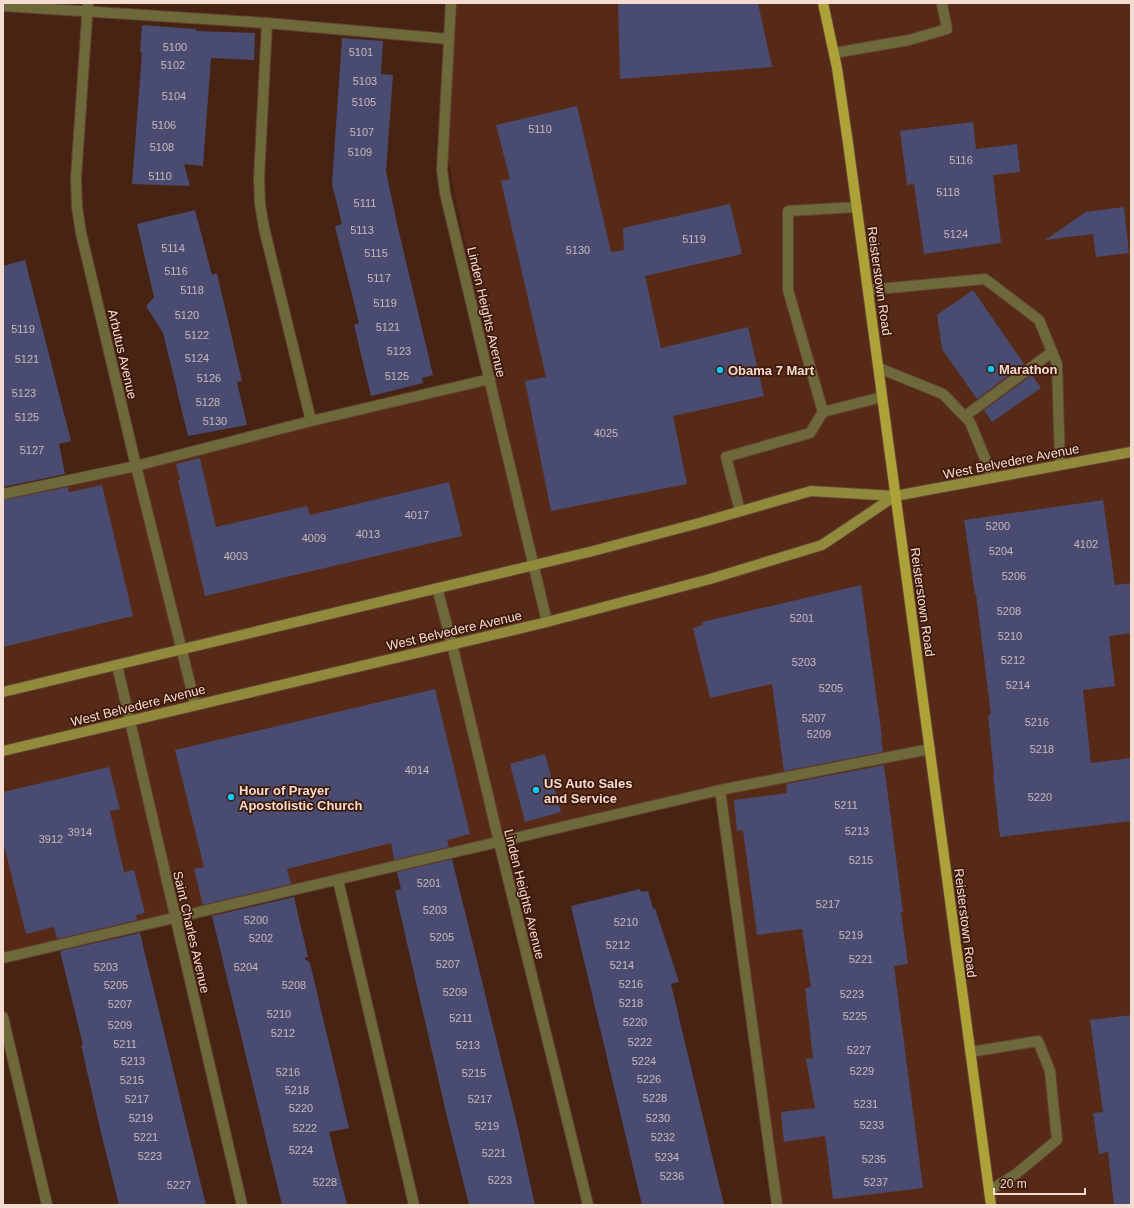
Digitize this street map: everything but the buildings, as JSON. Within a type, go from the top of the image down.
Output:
[{"type":"main road","name":"Reisterstown Road","points":[[823,3],[834,53],[857,207],[991,1205]]},
{"type":"main road","name":"West Belvedere Avenue","points":[[3,692],[593,551],[740,512],[811,491],[896,496],[1131,452]]},
{"type":"main road","name":"West Belvedere Avenue","points":[[3,751],[195,704],[547,622],[710,579],[822,545],[896,496]]},
{"type":"street","name":"Linden Heights Avenue","points":[[451,3],[442,170],[445,193],[547,622]]},
{"type":"street","points":[[834,53],[909,40],[947,29],[942,4]]},
{"type":"street","points":[[3,6],[88,7],[449,39]]},
{"type":"street","name":"Arbutus Avenue","points":[[88,7],[76,178],[77,207],[81,233],[136,466],[195,704]]},
{"type":"street","points":[[267,23],[259,179],[260,204],[264,228],[311,421]]},
{"type":"street","points":[[823,412],[788,290],[788,212],[857,207]]},
{"type":"street","points":[[868,290],[985,279],[1038,320],[1057,364],[1060,465]]},
{"type":"street","points":[[965,416],[1052,352]]},
{"type":"street","points":[[878,368],[943,394],[970,422],[993,478]]},
{"type":"street","points":[[3,494],[136,466],[311,421],[490,379]]},
{"type":"street","points":[[740,512],[726,457],[810,433],[823,412],[882,397]]},
{"type":"street","name":"Linden Heights Avenue","points":[[437,588],[452,644],[588,1205]]},
{"type":"street","name":"Saint Charles Avenue","points":[[117,665],[242,1205]]},
{"type":"street","points":[[3,958],[720,790],[930,749]]},
{"type":"street","points":[[720,790],[777,1205]]},
{"type":"street","points":[[338,880],[414,1205]]},
{"type":"street","points":[[3,1016],[47,1205]]},
{"type":"street","points":[[970,1052],[1038,1041],[1050,1071],[1057,1140],[1016,1174],[989,1191]]},
{"type":"shaded area","points":[[457,3],[1131,3],[1131,1205],[777,1205],[718,791],[3,956],[3,496],[494,379],[448,158]]},
{"type":"place","name":"Marathon","points":[[991,369]]},
{"type":"place","name":"Obama 7 Mart","points":[[720,370]]},
{"type":"place","name":"US Auto Sales and Service","points":[[536,790]]},
{"type":"place","name":"Hour of Prayer Apostolistic Church","points":[[231,797]]}]
